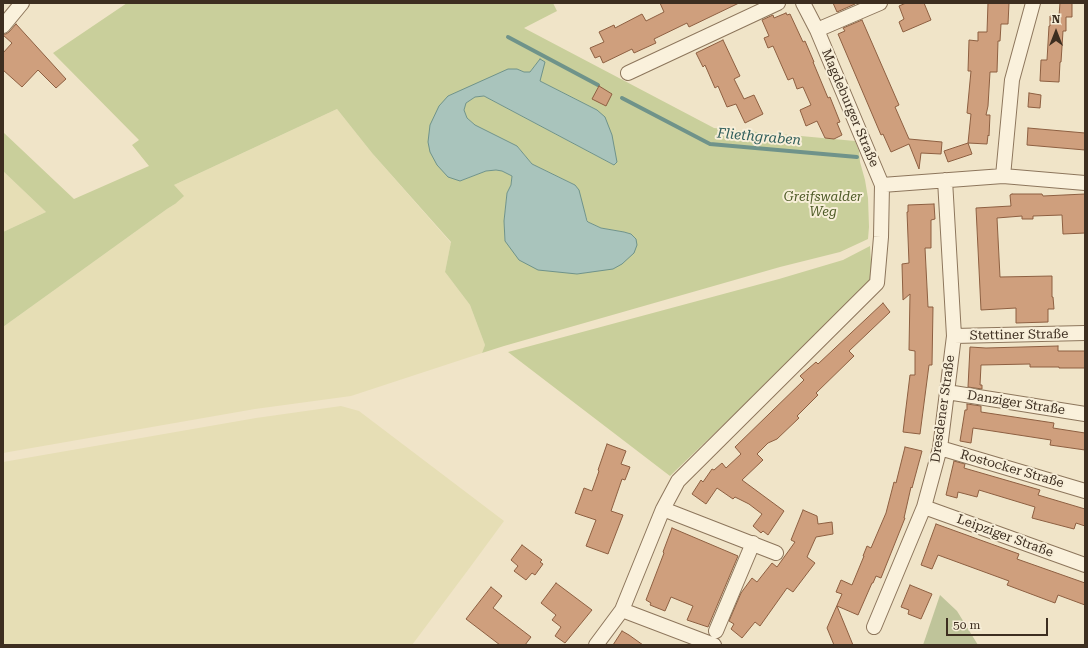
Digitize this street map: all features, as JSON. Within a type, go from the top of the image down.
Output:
[{"type":"street","points":[[3,26],[22,3]]},
{"type":"street","points":[[628,73],[778,3]]},
{"type":"street","name":"Magdeburger Straße","points":[[803,3],[817,30],[882,185]]},
{"type":"street","points":[[817,30],[880,3]]},
{"type":"street","points":[[1003,176],[1012,80],[1033,3]]},
{"type":"street","points":[[596,645],[622,610],[663,509],[678,481],[877,282],[881,237],[882,185],[1003,176],[1085,183]]},
{"type":"street","name":"Dresdener Straße","points":[[874,627],[924,507],[940,448],[954,336],[945,180]]},
{"type":"street","name":"Stettiner Straße","points":[[954,336],[1085,333]]},
{"type":"street","name":"Danziger Straße","points":[[947,392],[1085,414]]},
{"type":"street","name":"Rostocker Straße","points":[[940,448],[1085,490]]},
{"type":"street","name":"Leipziger Straße","points":[[924,507],[1085,565]]},
{"type":"street","points":[[663,509],[776,553]]},
{"type":"street","points":[[716,631],[753,543]]},
{"type":"street","points":[[622,610],[714,645]]},
{"type":"shaded area","points":[[337,109],[372,153],[451,243],[445,272],[470,305],[485,345],[482,353],[351,396],[255,409],[3,453],[3,327],[175,204],[174,185]]},
{"type":"shaded area","points":[[3,171],[46,212],[3,232]]},
{"type":"shaded area","points":[[341,406],[359,411],[504,521],[412,645],[3,645],[3,462],[256,418]]},
{"type":"green space","name":"Greifswalder Weg","points":[[127,3],[553,3],[557,11],[524,28],[714,128],[855,141],[859,151],[868,198],[868,239],[840,252],[780,267],[482,353],[485,345],[470,305],[445,272],[451,242],[372,153],[337,109],[174,185],[184,196],[175,204],[3,327],[3,232],[46,212],[3,171],[3,132],[74,199],[149,166],[132,145],[139,140],[53,53]],"holes":[[[540,60],[540,81],[597,110],[614,165],[484,96],[475,97],[466,103],[464,110],[467,118],[475,125],[517,146],[532,164],[575,185],[588,222],[601,228],[631,234],[589,272],[577,274],[505,241],[504,221],[507,193],[511,185],[512,176],[496,170],[486,171],[460,181],[448,96],[517,69],[524,72],[530,72]]]},
{"type":"green space","points":[[870,246],[872,277],[868,286],[670,476],[508,352],[779,279],[843,260]]},
{"type":"green space","points":[[940,595],[957,611],[978,645],[923,645]]},
{"type":"water","points":[[540,59],[545,62],[540,81],[597,110],[605,117],[612,135],[617,162],[614,165],[484,96],[475,97],[466,103],[464,110],[467,118],[475,125],[517,146],[532,164],[575,185],[579,190],[588,222],[601,228],[631,234],[636,239],[637,245],[634,253],[622,264],[613,269],[577,274],[538,270],[519,260],[505,241],[504,221],[507,193],[511,185],[512,176],[496,170],[486,171],[460,181],[448,177],[437,165],[430,152],[428,142],[430,125],[439,106],[448,96],[508,69],[517,69],[524,72],[530,72]]},
{"type":"building","points":[[660,3],[739,3],[689,27],[687,23],[654,39],[656,43],[634,53],[632,49],[603,63],[600,56],[595,58],[590,48],[604,42],[599,32],[614,25],[615,28],[642,14],[646,21],[664,12]]},
{"type":"building","points":[[833,3],[855,3],[855,4],[837,12]]},
{"type":"building","points":[[906,3],[924,3],[931,20],[903,32],[899,22],[904,19],[899,6]]},
{"type":"building","points":[[988,3],[1009,3],[1008,24],[1001,24],[1000,41],[998,41],[997,72],[990,72],[986,115],[990,115],[987,144],[968,143],[971,114],[967,113],[971,71],[968,71],[969,40],[978,41],[978,32],[987,32]]},
{"type":"building","points":[[1060,3],[1072,3],[1072,17],[1066,17],[1066,31],[1063,31],[1059,82],[1040,81],[1041,60],[1047,60],[1050,16],[1059,16]]},
{"type":"building","points":[[786,13],[787,15],[790,14],[803,42],[805,41],[828,98],[830,97],[840,122],[837,123],[842,135],[834,139],[825,138],[817,121],[806,126],[800,110],[811,105],[803,87],[797,89],[793,78],[788,80],[773,46],[768,48],[764,38],[769,36],[762,20],[773,15],[774,18]]},
{"type":"building","points":[[862,20],[899,105],[895,107],[909,139],[942,142],[941,154],[921,153],[919,169],[909,144],[891,152],[883,134],[881,135],[838,34],[845,31],[843,28]]},
{"type":"building","points":[[16,24],[66,79],[56,88],[38,70],[22,87],[3,70],[3,53],[12,43],[3,34],[9,32]]},
{"type":"building","points":[[723,40],[740,76],[734,79],[744,99],[754,95],[763,114],[745,123],[736,104],[727,107],[718,86],[715,88],[705,65],[703,67],[696,53]]},
{"type":"building","points":[[599,86],[612,94],[606,106],[592,99]]},
{"type":"building","points":[[1029,93],[1041,95],[1040,108],[1028,107]]},
{"type":"building","points":[[1028,128],[1085,133],[1085,150],[1027,145]]},
{"type":"building","points":[[968,143],[972,154],[948,162],[944,151]]},
{"type":"building","points":[[1042,194],[1043,196],[1085,194],[1085,233],[1063,234],[1062,215],[1033,216],[1033,219],[1022,219],[1022,216],[997,218],[1000,277],[1052,276],[1052,297],[1054,309],[1048,309],[1048,322],[1016,323],[1016,308],[981,310],[976,208],[1011,206],[1010,195]]},
{"type":"building","points":[[934,204],[935,219],[931,220],[931,248],[925,248],[928,307],[933,307],[932,365],[929,365],[920,434],[903,432],[910,375],[915,375],[915,351],[909,350],[910,294],[903,300],[902,264],[909,263],[908,205]]},
{"type":"building","points":[[883,303],[890,312],[849,351],[854,356],[816,393],[818,395],[797,416],[799,418],[777,439],[768,443],[757,454],[763,460],[742,480],[784,511],[768,535],[763,531],[761,533],[753,526],[762,514],[749,504],[735,497],[733,499],[717,488],[706,504],[692,494],[701,480],[703,482],[712,469],[714,470],[722,463],[726,468],[741,454],[735,447],[804,380],[800,376],[816,362],[818,364]]},
{"type":"building","points":[[1058,346],[1058,351],[1085,351],[1085,368],[1030,367],[1030,364],[981,365],[980,385],[982,385],[982,389],[968,387],[970,347]]},
{"type":"building","points":[[967,404],[981,406],[981,412],[1054,423],[1053,428],[1085,433],[1085,450],[1050,445],[1051,440],[973,428],[971,443],[960,441]]},
{"type":"building","points":[[607,444],[626,451],[621,464],[630,467],[625,480],[622,479],[611,511],[623,515],[608,554],[586,546],[596,520],[575,513],[584,488],[592,491]]},
{"type":"building","points":[[905,447],[922,451],[912,488],[911,487],[905,518],[881,578],[876,576],[858,615],[837,606],[853,645],[834,645],[827,628],[842,594],[836,592],[841,580],[852,585],[867,546],[871,548],[886,513],[894,482],[896,483]]},
{"type":"building","points":[[954,461],[965,464],[964,468],[1040,490],[1038,495],[1085,509],[1085,526],[1076,523],[1074,529],[1032,518],[1035,507],[979,490],[977,497],[958,492],[957,498],[946,495]]},
{"type":"building","points":[[803,510],[817,516],[818,524],[832,522],[833,534],[816,537],[807,557],[815,563],[793,592],[787,588],[760,626],[755,622],[742,638],[731,629],[734,624],[729,621],[741,593],[752,578],[757,582],[772,563],[777,567],[795,542],[791,540]]},
{"type":"building","points":[[936,524],[1019,554],[1017,559],[1085,583],[1085,605],[1058,595],[1055,603],[1007,585],[1009,581],[938,555],[932,569],[921,565]]},
{"type":"building","points":[[672,528],[738,556],[708,627],[687,620],[693,606],[671,597],[665,611],[650,605],[651,603],[646,600]]},
{"type":"building","points":[[522,545],[542,560],[540,562],[543,564],[535,575],[532,573],[526,580],[514,571],[518,566],[511,560]]},
{"type":"building","points":[[556,583],[592,610],[565,643],[555,636],[561,627],[552,620],[556,615],[541,603]]},
{"type":"building","points":[[910,585],[932,594],[921,619],[908,614],[909,610],[901,607]]},
{"type":"building","points":[[491,587],[502,596],[493,608],[531,637],[525,645],[500,645],[466,619]]},
{"type":"building","points":[[622,631],[629,635],[643,645],[613,645]]},
{"type":"waterway","name":"Fliethgraben","points":[[508,37],[598,85]]},
{"type":"waterway","name":"Fliethgraben","points":[[622,98],[710,144],[857,157]]}]
